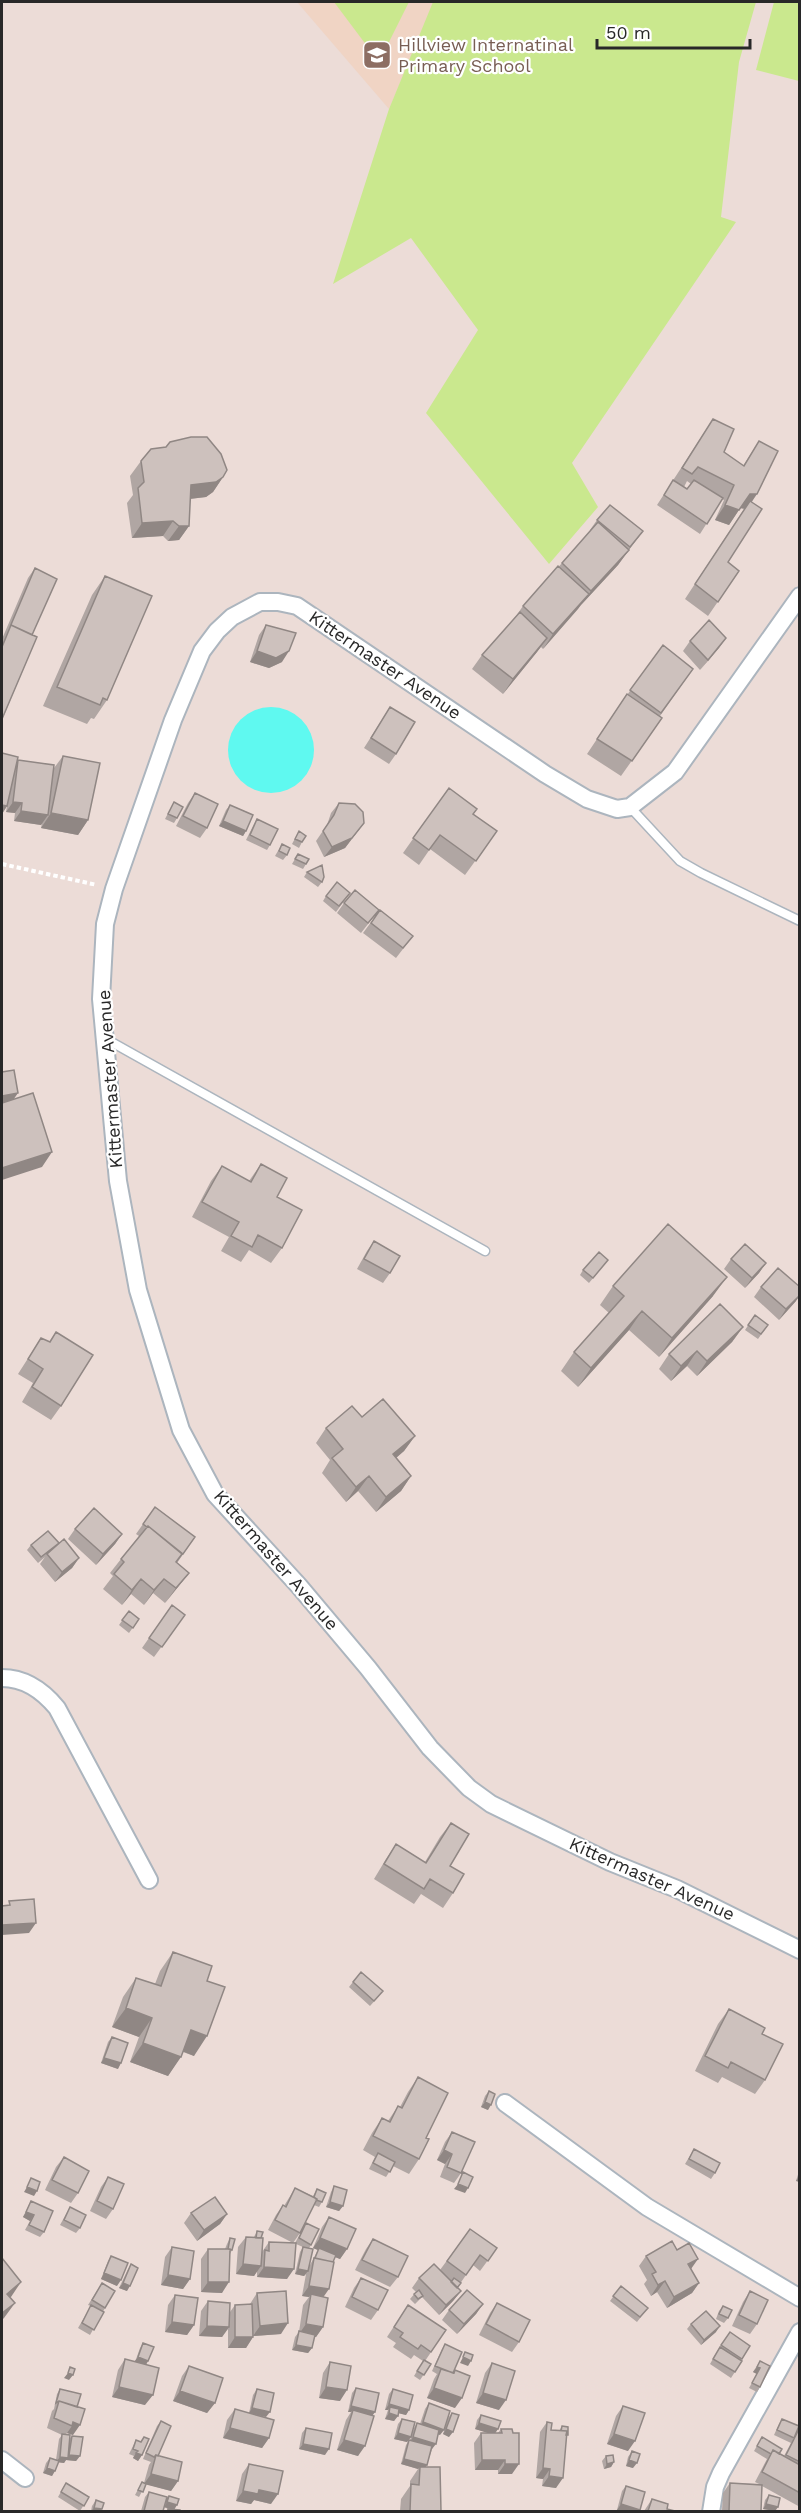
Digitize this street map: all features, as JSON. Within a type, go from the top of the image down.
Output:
[{"type":"street","points":[[630,807],[675,772],[800,596]]},
{"type":"street","name":"Kittermaster Avenue","points":[[630,807],[606,807],[587,799],[544,774],[297,606],[278,602],[260,602],[232,617],[217,631],[202,651],[173,720],[114,889],[104,935],[101,999],[118,1181],[138,1290],[181,1430],[215,1494],[299,1586],[368,1668],[430,1748],[469,1788],[501,1809],[610,1862],[677,1889],[800,1950]]},
{"type":"street","points":[[2,1678],[11,1678],[42,1691],[57,1708],[148,1880]]},
{"type":"street","points":[[505,2103],[647,2207],[800,2298]]},
{"type":"street","points":[[711,2511],[715,2487],[721,2473],[800,2332]]},
{"type":"street","points":[[2,2460],[25,2478]]},
{"type":"lane","points":[[630,807],[680,861],[800,921]]},
{"type":"lane","points":[[106,1039],[485,1251]]},
{"type":"path","points":[[2,864],[114,889]]},
{"type":"shaded area","name":"Hillview Internatinal Primary School","points":[[297,2],[434,2],[389,109]]},
{"type":"green space","points":[[334,2],[409,2],[379,62]]},
{"type":"green space","points":[[433,2],[756,2],[739,62],[721,217],[736,222],[572,463],[598,507],[549,564],[426,413],[478,330],[411,238],[333,284],[389,109]]},
{"type":"green space","points":[[774,2],[799,2],[799,81],[756,70]]},
{"type":"water","points":[[271,707],[295,714],[307,726],[314,750],[307,774],[295,786],[271,793],[247,786],[235,774],[228,750],[235,726],[247,714]]},
{"type":"building","points":[[713,419],[734,429],[724,452],[744,466],[759,441],[778,451],[757,494],[750,494],[739,510],[725,505],[734,485],[698,467],[692,474],[682,468]]},
{"type":"building","points":[[191,437],[207,437],[221,454],[227,470],[216,482],[191,485],[189,526],[179,526],[173,521],[142,523],[138,488],[144,482],[141,461],[151,449],[166,447],[170,442]]},
{"type":"building","points":[[673,480],[687,489],[694,480],[723,498],[707,524],[664,495]]},
{"type":"building","points":[[750,501],[762,509],[728,562],[739,571],[718,602],[695,584]]},
{"type":"building","points":[[610,505],[643,531],[630,547],[597,520]]},
{"type":"building","points":[[598,522],[629,550],[591,591],[562,563]]},
{"type":"building","points":[[558,566],[589,594],[553,634],[523,606]]},
{"type":"building","points":[[35,568],[57,579],[32,635],[11,625],[10,627]]},
{"type":"building","points":[[105,576],[152,596],[107,700],[103,698],[100,705],[57,687]]},
{"type":"building","points":[[520,612],[547,638],[513,679],[482,655]]},
{"type":"building","points":[[709,620],[726,638],[708,660],[690,641]]},
{"type":"building","points":[[11,625],[37,637],[2,719],[2,647]]},
{"type":"building","points":[[266,625],[296,633],[289,651],[276,658],[257,651]]},
{"type":"building","points":[[663,645],[693,669],[661,713],[630,690]]},
{"type":"building","points":[[627,694],[662,718],[632,761],[597,739]]},
{"type":"building","points":[[390,707],[415,722],[396,754],[371,738]]},
{"type":"building","points":[[2,753],[18,757],[7,806],[2,805]]},
{"type":"building","points":[[63,756],[100,763],[88,820],[51,813]]},
{"type":"building","points":[[18,760],[54,765],[48,815],[21,811],[22,803],[13,802]]},
{"type":"building","points":[[449,788],[477,809],[473,814],[497,831],[476,861],[440,835],[429,850],[413,838]]},
{"type":"building","points":[[195,793],[218,804],[207,828],[183,816]]},
{"type":"building","points":[[174,802],[183,807],[177,818],[168,814]]},
{"type":"building","points":[[339,803],[355,804],[363,812],[364,823],[352,838],[332,847],[323,831]]},
{"type":"building","points":[[230,805],[253,815],[246,831],[223,821]]},
{"type":"building","points":[[257,819],[278,829],[270,845],[250,835]]},
{"type":"building","points":[[299,831],[306,836],[302,842],[295,839]]},
{"type":"building","points":[[282,844],[290,848],[287,855],[279,851]]},
{"type":"building","points":[[298,854],[309,859],[306,864],[295,859]]},
{"type":"building","points":[[322,865],[324,877],[322,882],[307,872]]},
{"type":"building","points":[[337,882],[350,893],[339,906],[326,896]]},
{"type":"building","points":[[355,890],[379,910],[368,923],[344,903]]},
{"type":"building","points":[[380,910],[413,936],[403,948],[371,923]]},
{"type":"building","points":[[14,1070],[18,1093],[2,1096],[2,1072]]},
{"type":"building","points":[[33,1093],[52,1152],[2,1168],[2,1103]]},
{"type":"building","points":[[261,1164],[287,1178],[277,1197],[302,1210],[282,1248],[258,1235],[252,1247],[231,1236],[239,1222],[202,1202],[222,1166],[251,1182]]},
{"type":"building","points":[[668,1224],[727,1277],[672,1338],[642,1311],[591,1368],[574,1352],[624,1296],[613,1286]]},
{"type":"building","points":[[374,1241],[400,1256],[390,1273],[364,1259]]},
{"type":"building","points":[[745,1244],[766,1263],[752,1278],[731,1259]]},
{"type":"building","points":[[599,1252],[608,1260],[593,1278],[583,1270]]},
{"type":"building","points":[[778,1268],[800,1287],[800,1295],[786,1309],[761,1287]]},
{"type":"building","points":[[720,1304],[743,1327],[707,1361],[697,1351],[681,1366],[669,1354]]},
{"type":"building","points":[[755,1315],[768,1325],[761,1334],[748,1325]]},
{"type":"building","points":[[56,1332],[93,1355],[61,1406],[32,1387],[43,1369],[28,1359],[41,1338],[50,1342]]},
{"type":"building","points":[[383,1399],[415,1436],[393,1454],[411,1476],[386,1497],[369,1476],[356,1487],[332,1458],[343,1449],[326,1428],[352,1406],[362,1417]]},
{"type":"building","points":[[155,1507],[195,1537],[183,1554],[143,1524]]},
{"type":"building","points":[[94,1508],[122,1534],[103,1554],[75,1529]]},
{"type":"building","points":[[148,1526],[182,1554],[176,1562],[189,1573],[176,1588],[164,1579],[154,1590],[141,1579],[132,1590],[114,1574],[124,1562],[121,1559]]},
{"type":"building","points":[[48,1531],[59,1543],[41,1557],[31,1545]]},
{"type":"building","points":[[64,1539],[79,1558],[62,1572],[47,1554]]},
{"type":"building","points":[[172,1605],[185,1615],[162,1647],[149,1638]]},
{"type":"building","points":[[129,1611],[139,1619],[133,1628],[122,1620]]},
{"type":"building","points":[[451,1823],[469,1834],[450,1866],[464,1874],[453,1893],[430,1879],[424,1889],[384,1864],[396,1844],[426,1863]]},
{"type":"building","points":[[34,1899],[36,1923],[2,1925],[2,1906],[10,1905],[9,1901]]},
{"type":"building","points":[[173,1952],[212,1966],[207,1981],[225,1987],[207,2036],[191,2030],[181,2057],[143,2043],[152,2018],[126,2008],[136,1978],[161,1986]]},
{"type":"building","points":[[361,1972],[383,1991],[374,2001],[353,1982]]},
{"type":"building","points":[[729,2009],[765,2028],[762,2034],[783,2044],[765,2080],[731,2062],[728,2068],[705,2056]]},
{"type":"building","points":[[112,2037],[128,2043],[121,2063],[104,2058]]},
{"type":"building","points":[[418,2077],[448,2093],[426,2138],[429,2139],[419,2159],[373,2136],[382,2118],[390,2122],[398,2106],[402,2108]]},
{"type":"building","points":[[489,2091],[495,2094],[491,2105],[485,2102]]},
{"type":"building","points":[[452,2132],[475,2142],[461,2173],[447,2167],[452,2154],[444,2150]]},
{"type":"building","points":[[694,2149],[720,2163],[715,2173],[689,2159]]},
{"type":"building","points":[[378,2153],[395,2162],[390,2172],[373,2163]]},
{"type":"building","points":[[64,2157],[89,2171],[78,2193],[52,2180]]},
{"type":"building","points":[[463,2172],[473,2177],[468,2188],[458,2184]]},
{"type":"building","points":[[108,2177],[124,2184],[113,2209],[97,2201]]},
{"type":"building","points":[[31,2178],[40,2182],[37,2191],[27,2187]]},
{"type":"building","points":[[334,2186],[347,2190],[343,2206],[330,2202]]},
{"type":"building","points":[[295,2188],[317,2199],[300,2233],[275,2220],[283,2205],[286,2207]]},
{"type":"building","points":[[317,2189],[326,2193],[322,2202],[314,2197]]},
{"type":"building","points":[[215,2197],[227,2214],[204,2230],[191,2213]]},
{"type":"building","points":[[31,2201],[53,2211],[44,2232],[29,2225],[34,2215],[26,2212]]},
{"type":"building","points":[[70,2207],[86,2215],[80,2228],[64,2220]]},
{"type":"building","points":[[329,2217],[356,2229],[347,2249],[320,2238]]},
{"type":"building","points":[[306,2223],[319,2229],[311,2245],[299,2238]]},
{"type":"building","points":[[470,2229],[497,2248],[488,2261],[480,2255],[466,2275],[447,2261]]},
{"type":"building","points":[[257,2231],[263,2232],[261,2238],[256,2238]]},
{"type":"building","points":[[246,2237],[263,2238],[261,2266],[243,2264]]},
{"type":"building","points":[[230,2238],[235,2239],[232,2250],[228,2249]]},
{"type":"building","points":[[373,2239],[408,2256],[398,2277],[362,2260]]},
{"type":"building","points":[[672,2241],[677,2250],[689,2243],[698,2259],[688,2264],[699,2283],[674,2297],[665,2281],[658,2285],[652,2274],[656,2272],[646,2256]]},
{"type":"building","points":[[269,2242],[296,2243],[294,2269],[264,2267],[265,2250],[269,2251]]},
{"type":"building","points":[[172,2247],[194,2251],[190,2279],[168,2275]]},
{"type":"building","points":[[303,2247],[313,2249],[308,2271],[298,2269]]},
{"type":"building","points":[[319,2248],[336,2255],[333,2262],[315,2258]]},
{"type":"building","points":[[208,2249],[230,2249],[229,2282],[208,2282]]},
{"type":"building","points":[[111,2256],[128,2263],[121,2280],[104,2273]]},
{"type":"building","points":[[2,2258],[21,2282],[7,2294],[15,2303],[2,2313]]},
{"type":"building","points":[[314,2258],[334,2262],[329,2289],[309,2286]]},
{"type":"building","points":[[131,2264],[138,2268],[130,2286],[123,2283]]},
{"type":"building","points":[[434,2264],[461,2291],[446,2305],[419,2278]]},
{"type":"building","points":[[361,2278],[388,2290],[378,2310],[352,2297]]},
{"type":"building","points":[[454,2278],[461,2283],[457,2288],[451,2282]]},
{"type":"building","points":[[102,2283],[115,2291],[105,2308],[92,2300]]},
{"type":"building","points":[[621,2286],[648,2308],[640,2317],[613,2296]]},
{"type":"building","points":[[419,2290],[423,2296],[418,2299],[414,2294]]},
{"type":"building","points":[[467,2290],[483,2304],[464,2324],[449,2310]]},
{"type":"building","points":[[286,2291],[288,2323],[260,2326],[257,2293]]},
{"type":"building","points":[[750,2291],[768,2300],[757,2324],[739,2315]]},
{"type":"building","points":[[311,2294],[328,2298],[323,2327],[306,2324]]},
{"type":"building","points":[[175,2295],[198,2298],[194,2325],[172,2322]]},
{"type":"building","points":[[208,2301],[230,2303],[229,2327],[207,2326]]},
{"type":"building","points":[[497,2303],[530,2320],[519,2342],[486,2324]]},
{"type":"building","points":[[252,2304],[253,2337],[235,2337],[235,2305]]},
{"type":"building","points":[[91,2305],[104,2312],[94,2330],[82,2323]]},
{"type":"building","points":[[408,2305],[446,2330],[431,2352],[421,2345],[418,2349],[400,2337],[403,2333],[394,2327]]},
{"type":"building","points":[[723,2306],[732,2310],[728,2318],[719,2314]]},
{"type":"building","points":[[706,2311],[720,2326],[704,2340],[691,2324]]},
{"type":"building","points":[[299,2331],[315,2335],[312,2348],[296,2345]]},
{"type":"building","points":[[730,2332],[750,2346],[742,2359],[721,2345]]},
{"type":"building","points":[[143,2343],[154,2347],[148,2361],[138,2357]]},
{"type":"building","points":[[445,2344],[462,2352],[453,2373],[435,2366]]},
{"type":"building","points":[[720,2347],[742,2361],[735,2372],[713,2359]]},
{"type":"building","points":[[465,2352],[473,2355],[471,2361],[463,2357]]},
{"type":"building","points":[[125,2359],[159,2368],[153,2395],[119,2387]]},
{"type":"building","points":[[424,2360],[431,2364],[424,2375],[417,2371]]},
{"type":"building","points":[[760,2361],[770,2366],[760,2387],[752,2383],[760,2368],[757,2367]]},
{"type":"building","points":[[330,2362],[351,2366],[347,2390],[326,2387]]},
{"type":"building","points":[[492,2363],[515,2371],[506,2400],[483,2393]]},
{"type":"building","points":[[189,2366],[223,2378],[215,2403],[180,2391]]},
{"type":"building","points":[[70,2367],[75,2369],[73,2375],[68,2373]]},
{"type":"building","points":[[441,2369],[454,2373],[455,2370],[470,2376],[462,2398],[434,2388]]},
{"type":"building","points":[[356,2388],[379,2393],[375,2412],[351,2406]]},
{"type":"building","points":[[60,2389],[81,2394],[77,2407],[59,2401],[56,2403]]},
{"type":"building","points":[[257,2389],[274,2393],[270,2412],[252,2408]]},
{"type":"building","points":[[393,2389],[413,2395],[409,2410],[389,2404]]},
{"type":"building","points":[[59,2401],[85,2409],[80,2425],[73,2422],[72,2426],[54,2418]]},
{"type":"building","points":[[429,2403],[450,2411],[444,2430],[423,2422]]},
{"type":"building","points":[[623,2406],[645,2413],[635,2441],[614,2434]]},
{"type":"building","points":[[390,2407],[399,2409],[398,2416],[389,2413]]},
{"type":"building","points":[[235,2409],[274,2420],[269,2438],[230,2428]]},
{"type":"building","points":[[353,2410],[374,2416],[365,2446],[344,2440]]},
{"type":"building","points":[[452,2413],[459,2415],[453,2432],[446,2429]]},
{"type":"building","points":[[481,2415],[501,2421],[498,2429],[479,2423]]},
{"type":"building","points":[[402,2419],[415,2422],[411,2437],[398,2433]]},
{"type":"building","points":[[782,2419],[799,2426],[794,2438],[777,2430]]},
{"type":"building","points":[[161,2421],[171,2426],[158,2456],[154,2457],[146,2453]]},
{"type":"building","points":[[547,2422],[552,2423],[551,2430],[567,2431],[563,2478],[549,2476],[550,2469],[543,2468]]},
{"type":"building","points":[[417,2423],[439,2430],[436,2444],[413,2437]]},
{"type":"building","points":[[562,2426],[568,2427],[568,2435],[566,2435],[567,2431],[561,2431]]},
{"type":"building","points":[[306,2428],[332,2433],[329,2449],[303,2444]]},
{"type":"building","points":[[501,2429],[512,2429],[513,2433],[519,2433],[519,2464],[505,2464],[505,2460],[482,2460],[481,2433],[502,2433]]},
{"type":"building","points":[[798,2431],[800,2432],[800,2462],[786,2455]]},
{"type":"building","points":[[62,2434],[70,2435],[68,2458],[60,2457]]},
{"type":"building","points":[[72,2436],[83,2437],[80,2456],[69,2455]]},
{"type":"building","points":[[144,2437],[149,2439],[142,2455],[133,2449],[136,2440],[141,2442]]},
{"type":"building","points":[[762,2437],[782,2449],[779,2454],[773,2450],[771,2454],[757,2446]]},
{"type":"building","points":[[409,2440],[432,2446],[427,2465],[404,2459]]},
{"type":"building","points":[[773,2450],[800,2465],[800,2493],[762,2472]]},
{"type":"building","points":[[632,2451],[640,2454],[637,2463],[629,2460]]},
{"type":"building","points":[[156,2455],[182,2462],[178,2481],[151,2474]]},
{"type":"building","points":[[613,2455],[614,2462],[607,2464],[606,2456]]},
{"type":"building","points":[[50,2458],[59,2461],[55,2471],[47,2468]]},
{"type":"building","points":[[249,2464],[283,2471],[278,2494],[259,2490],[258,2494],[243,2491]]},
{"type":"building","points":[[420,2467],[440,2467],[441,2511],[410,2511],[411,2484],[419,2485]]},
{"type":"building","points":[[142,2482],[146,2484],[143,2492],[138,2490]]},
{"type":"building","points":[[66,2483],[89,2497],[84,2506],[61,2492]]},
{"type":"building","points":[[730,2483],[762,2485],[761,2511],[729,2511]]},
{"type":"building","points":[[626,2486],[645,2492],[640,2510],[621,2504]]},
{"type":"building","points":[[149,2492],[167,2497],[163,2511],[144,2511]]},
{"type":"building","points":[[769,2495],[780,2498],[778,2507],[766,2504]]},
{"type":"building","points":[[169,2496],[179,2499],[177,2505],[167,2502]]},
{"type":"building","points":[[652,2499],[668,2504],[667,2509],[675,2511],[648,2511]]},
{"type":"building","points":[[96,2500],[104,2503],[102,2509],[94,2508]]},
{"type":"place","name":"Hillview Internatinal Primary School","points":[[377,55]]}]
